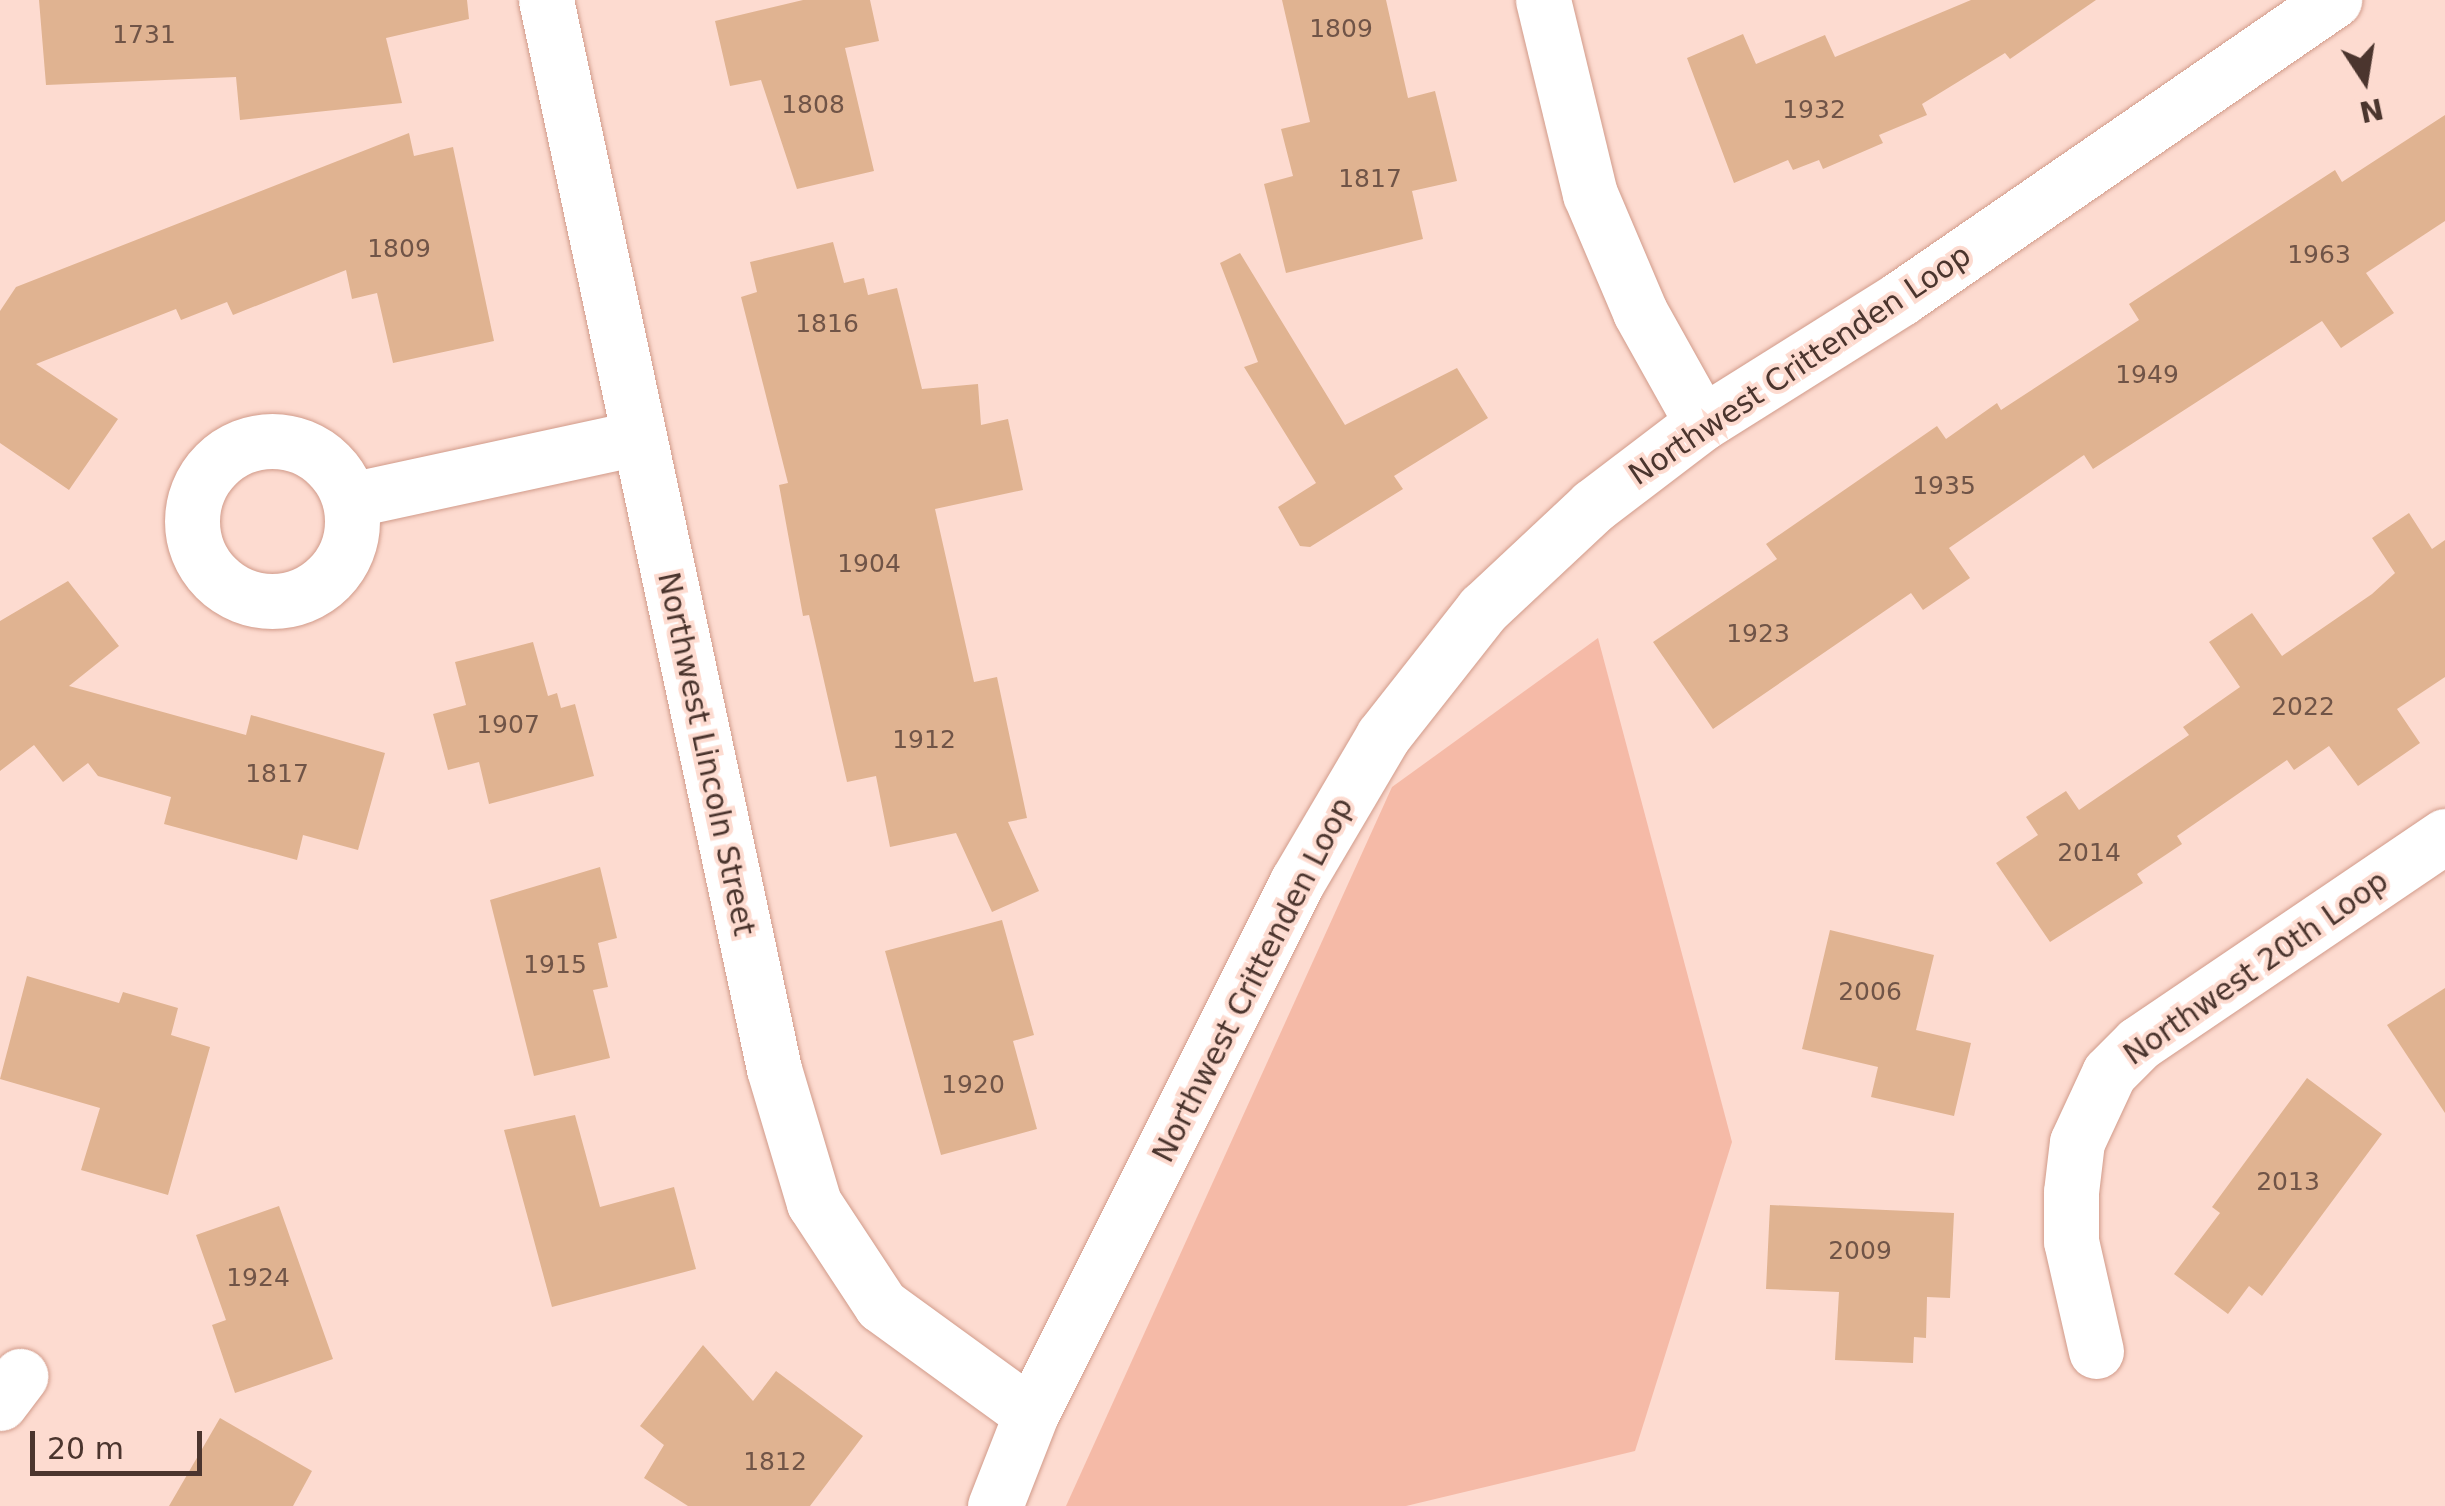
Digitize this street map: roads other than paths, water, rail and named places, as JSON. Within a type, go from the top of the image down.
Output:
[{"type":"street","name":"Northwest Lincoln Street","points":[[546,0],[774,1069],[814,1204],[880,1305],[1032,1414]]},
{"type":"street","points":[[1543,0],[1590,194],[1640,312],[1702,423]]},
{"type":"street","name":"Northwest Crittenden Loop","points":[[995,1506],[1032,1414],[1296,882],[1383,736],[1484,609],[1593,506],[1702,423],[1932,277],[2334,0]]},
{"type":"street","points":[[350,500],[637,438]]},
{"type":"street","name":"Northwest 20th Loop","points":[[2096,1351],[2071,1241],[2071,1192],[2083,1124],[2109,1073],[2139,1043],[2445,836]]}]
